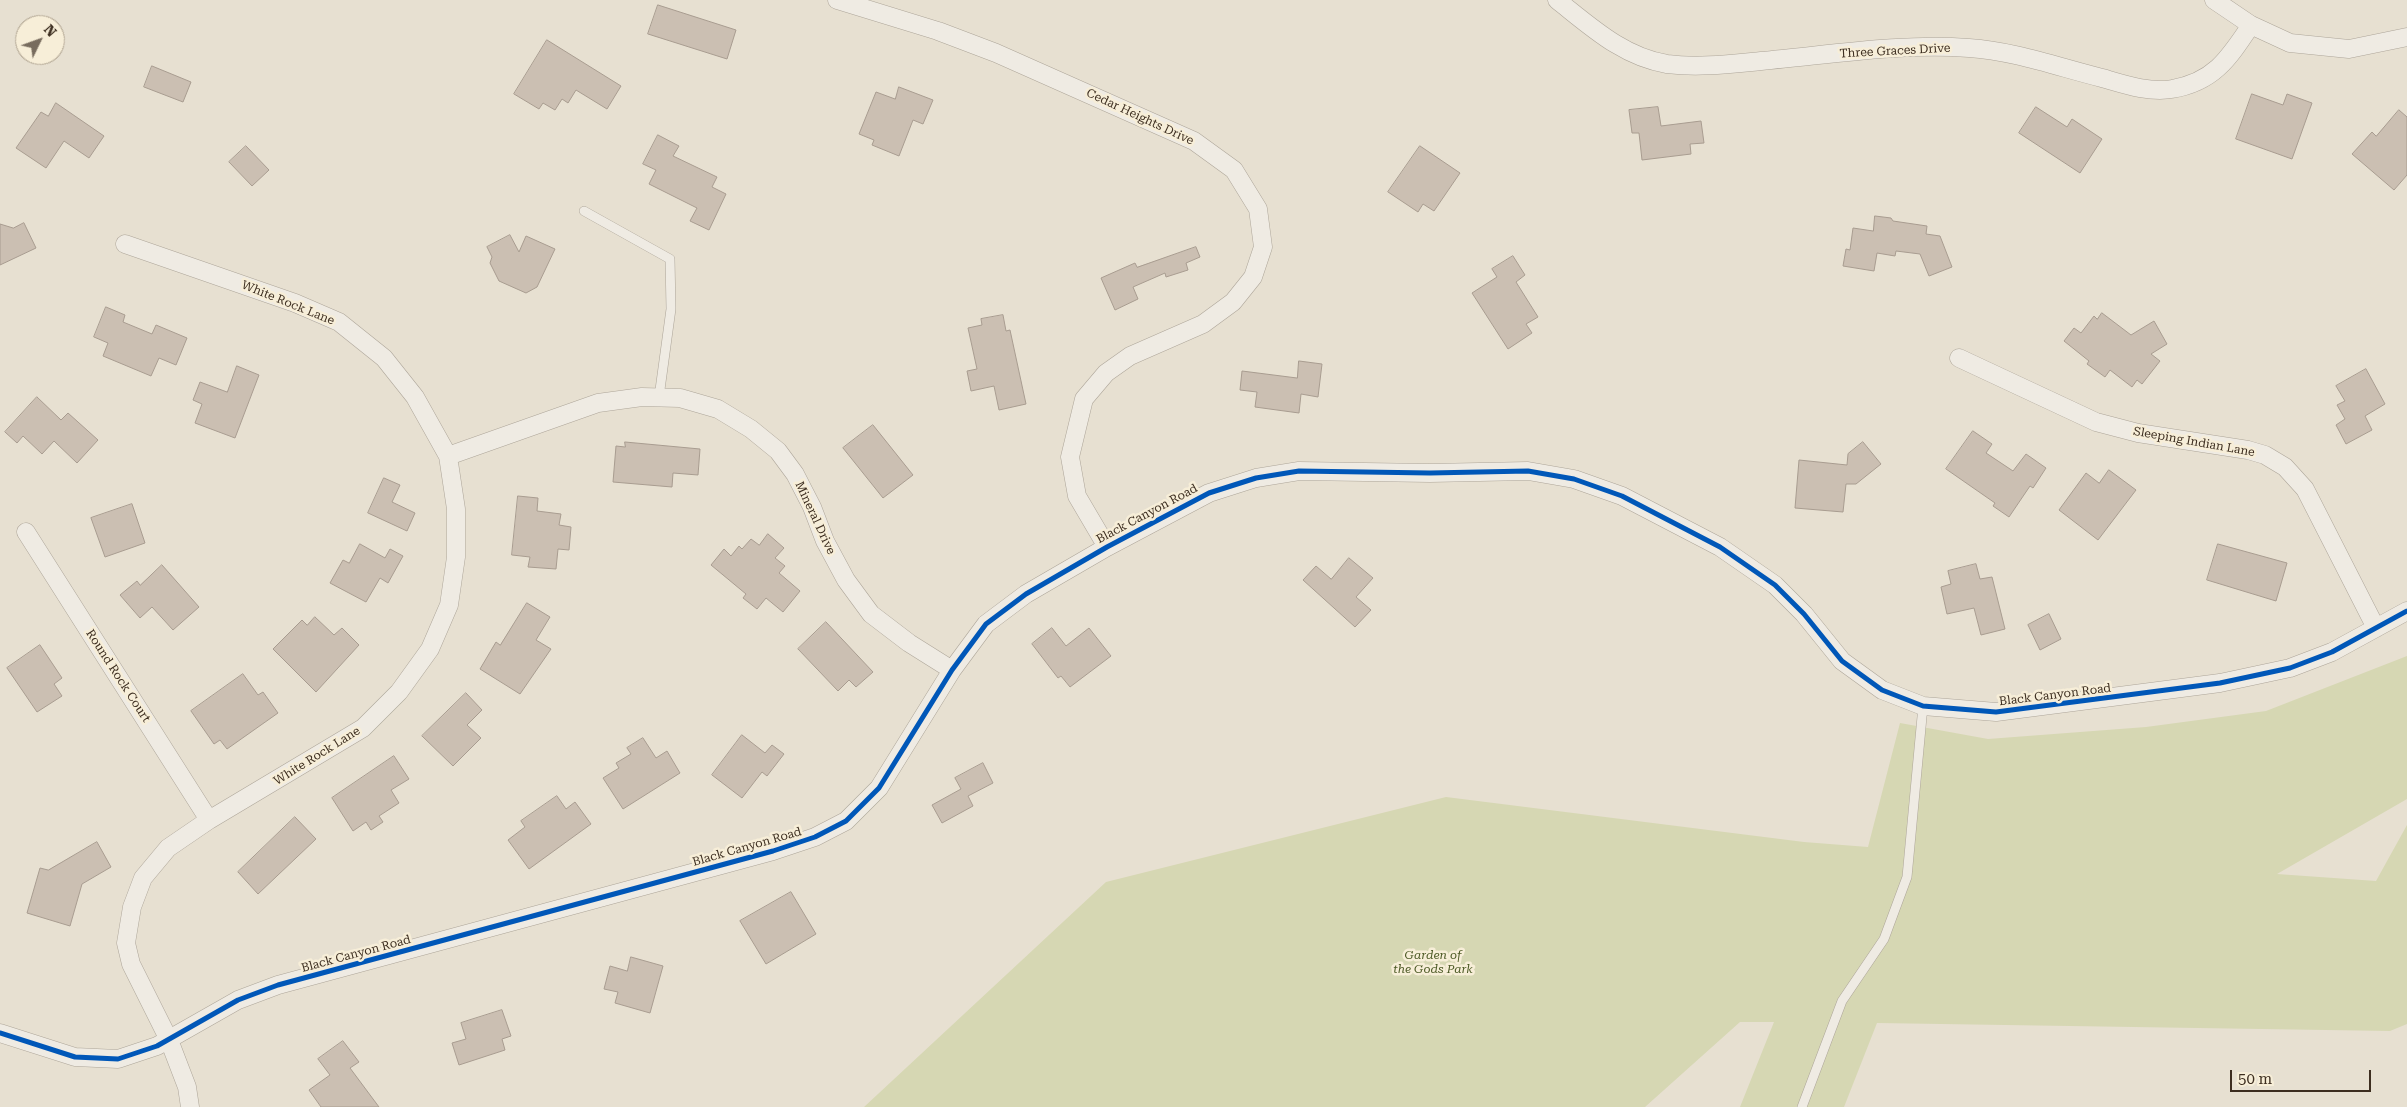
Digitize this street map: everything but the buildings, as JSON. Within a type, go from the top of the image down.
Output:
[{"type":"street","name":"Cedar Heights Drive","points":[[837,0],[938,31],[996,53],[1194,141],[1234,170],[1258,209],[1263,247],[1253,277],[1233,302],[1203,324],[1130,356],[1106,373],[1084,399],[1070,457],[1077,496],[1107,547]]},
{"type":"street","name":"Three Graces Drive","points":[[1557,0],[1613,44],[1640,56],[1666,64],[1708,66],[1931,47],[1970,48],[2006,53],[2136,88],[2170,90],[2196,84],[2213,74],[2232,53],[2251,25]]},
{"type":"street","points":[[2214,0],[2251,25],[2290,43],[2349,49],[2407,37]]},
{"type":"street","name":"White Rock Lane","points":[[125,244],[295,303],[339,322],[384,358],[414,397],[448,456],[456,509],[456,557],[449,605],[430,649],[399,692],[363,728],[210,820],[168,848],[143,878],[132,907],[126,943],[131,964],[169,1040],[187,1086],[190,1107]]},
{"type":"street","name":"Sleeping Indian Lane","points":[[1959,358],[2096,422],[2138,433],[2248,450],[2266,455],[2285,467],[2305,488],[2376,628]]},
{"type":"street","name":"Mineral Drive","points":[[448,456],[598,403],[642,396],[680,398],[718,409],[751,429],[778,451],[795,474],[812,507],[825,541],[846,580],[871,614],[909,643],[952,670]]},
{"type":"street","name":"Black Canyon Road","points":[[0,1033],[75,1057],[118,1059],[157,1046],[238,1000],[278,985],[773,851],[814,837],[846,821],[879,788],[952,670],[986,624],[1026,594],[1107,547],[1209,493],[1256,478],[1299,471],[1430,474],[1528,471],[1574,479],[1622,496],[1720,547],[1775,585],[1804,614],[1842,661],[1882,690],[1923,706],[1996,712],[2220,683],[2290,668],[2332,652],[2407,611]]},
{"type":"street","name":"Round Rock Court","points":[[26,532],[210,820]]},
{"type":"lane","points":[[584,211],[670,259],[671,309],[659,397]]},
{"type":"lane","points":[[1802,1107],[1842,1002],[1884,939],[1907,877],[1923,706]]},
{"type":"green space","name":"Garden of the Gods Park","points":[[2407,656],[2407,799],[2277,874],[2376,881],[2407,825],[2407,1024],[2390,1031],[1877,1023],[1844,1107],[1740,1107],[1774,1022],[1740,1022],[1645,1107],[864,1107],[1106,882],[1446,797],[1804,842],[1868,847],[1900,723],[1988,739],[2146,727],[2266,711]]},
{"type":"cycle path","points":[[0,1033],[75,1057],[118,1059],[157,1046],[238,1000],[278,985],[773,851],[815,837],[846,821],[879,788],[952,670],[986,624],[1026,594],[1107,547],[1209,493],[1256,478],[1299,471],[1430,473],[1528,471],[1574,479],[1622,496],[1720,547],[1775,585],[1804,614],[1842,661],[1882,690],[1923,706],[1996,712],[2220,683],[2290,668],[2332,652],[2407,611]]}]
